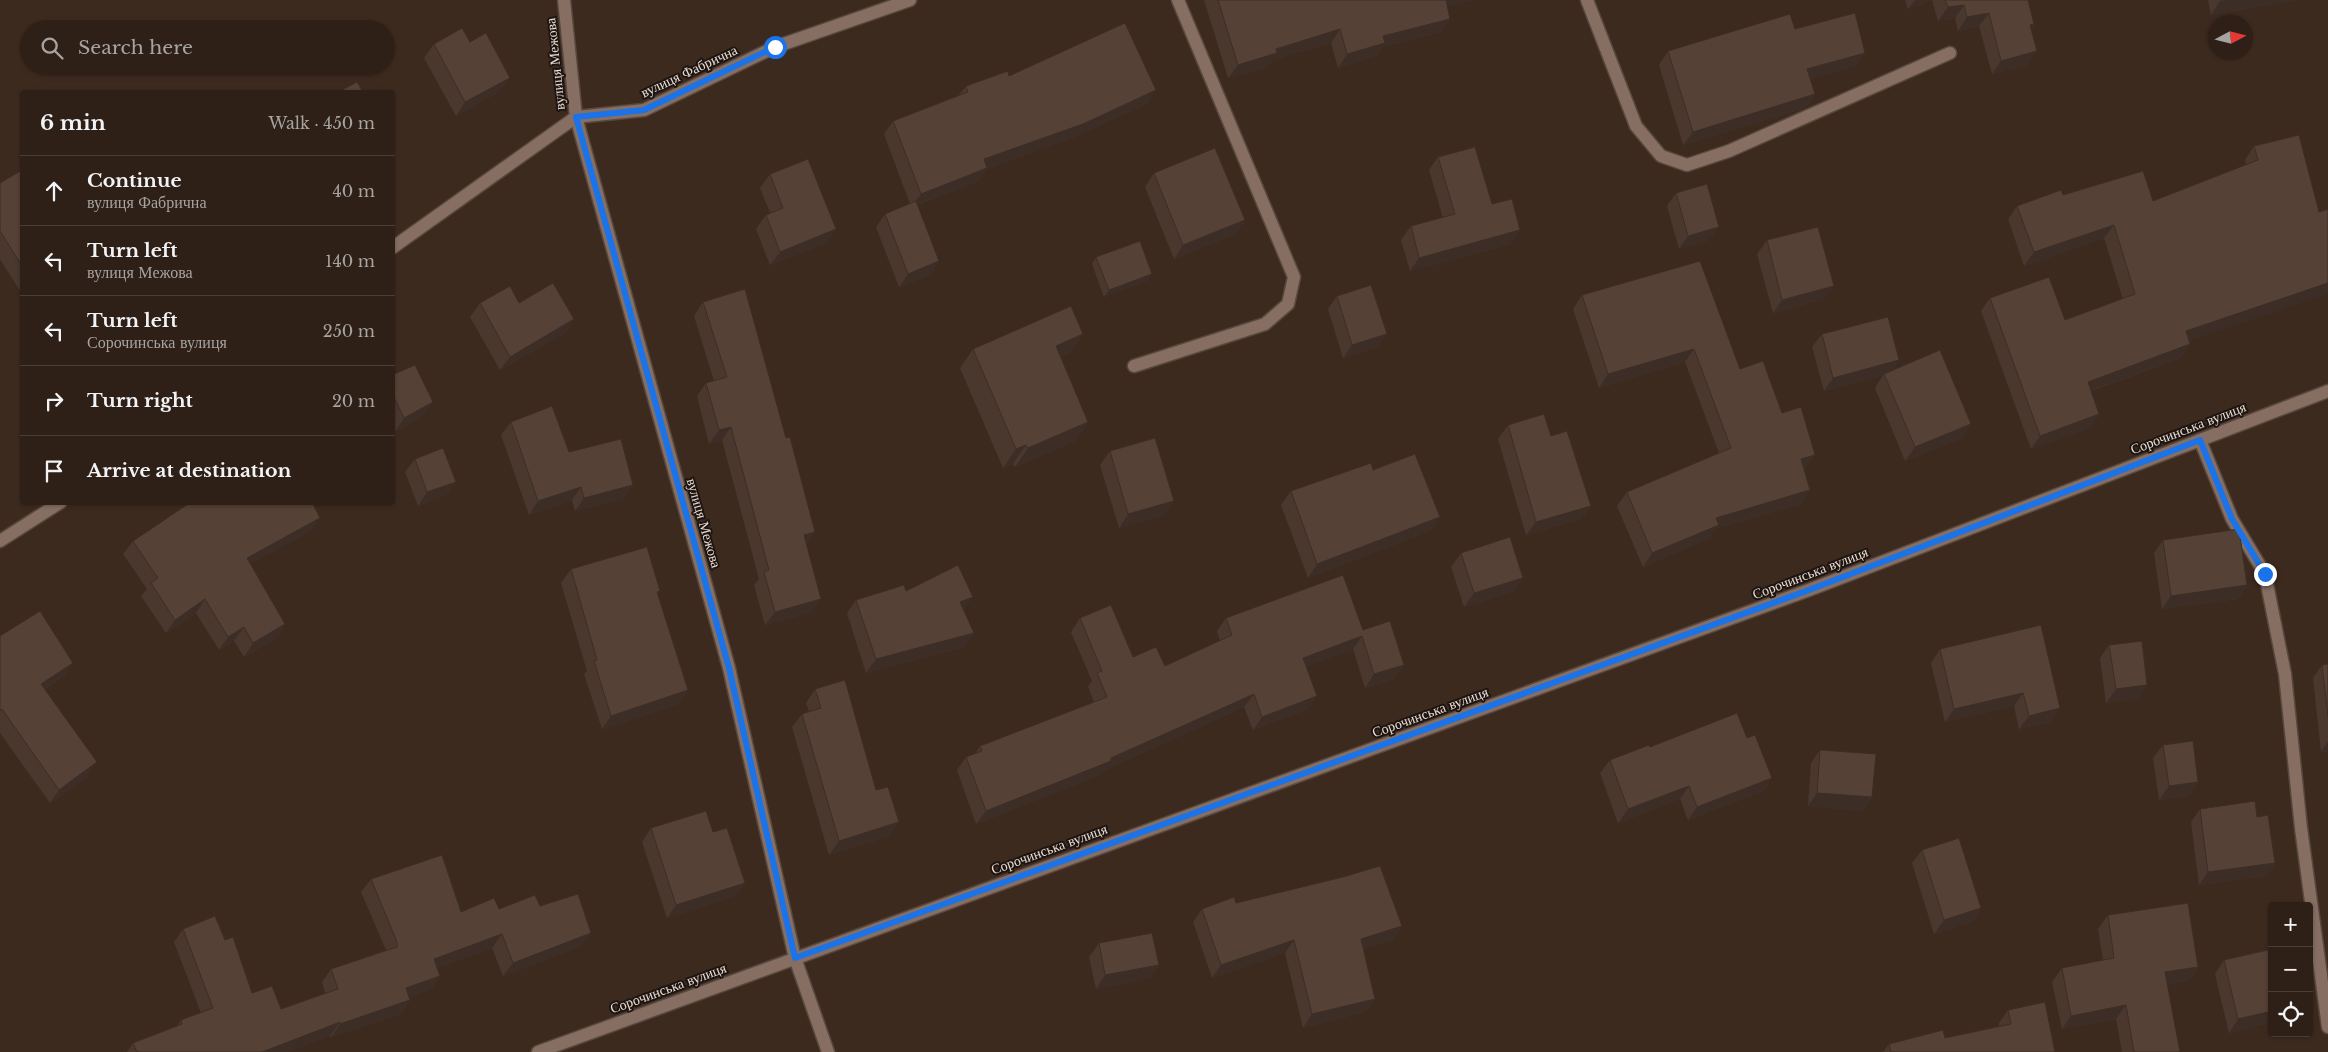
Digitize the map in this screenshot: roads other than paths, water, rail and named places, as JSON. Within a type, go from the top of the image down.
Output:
[{"type":"street","name":"вулиця Межова","points":[[564,0],[576,117],[729,668],[795,958],[828,1052]]},
{"type":"street","name":"вулиця Фабрична","points":[[395,246],[576,117],[644,110],[775,47],[910,0]]},
{"type":"street","points":[[1134,366],[1265,324],[1288,304],[1294,277],[1178,0]]},
{"type":"street","points":[[1587,0],[1636,126],[1661,156],[1687,165],[1729,151],[1950,53]]},
{"type":"street","name":"Сорочинська вулиця","points":[[538,1052],[1809,590],[2328,390]]},
{"type":"street","points":[[2200,440],[2232,519],[2265,574],[2285,674],[2301,828],[2328,1027]]},
{"type":"street","points":[[0,541],[56,505]]}]
